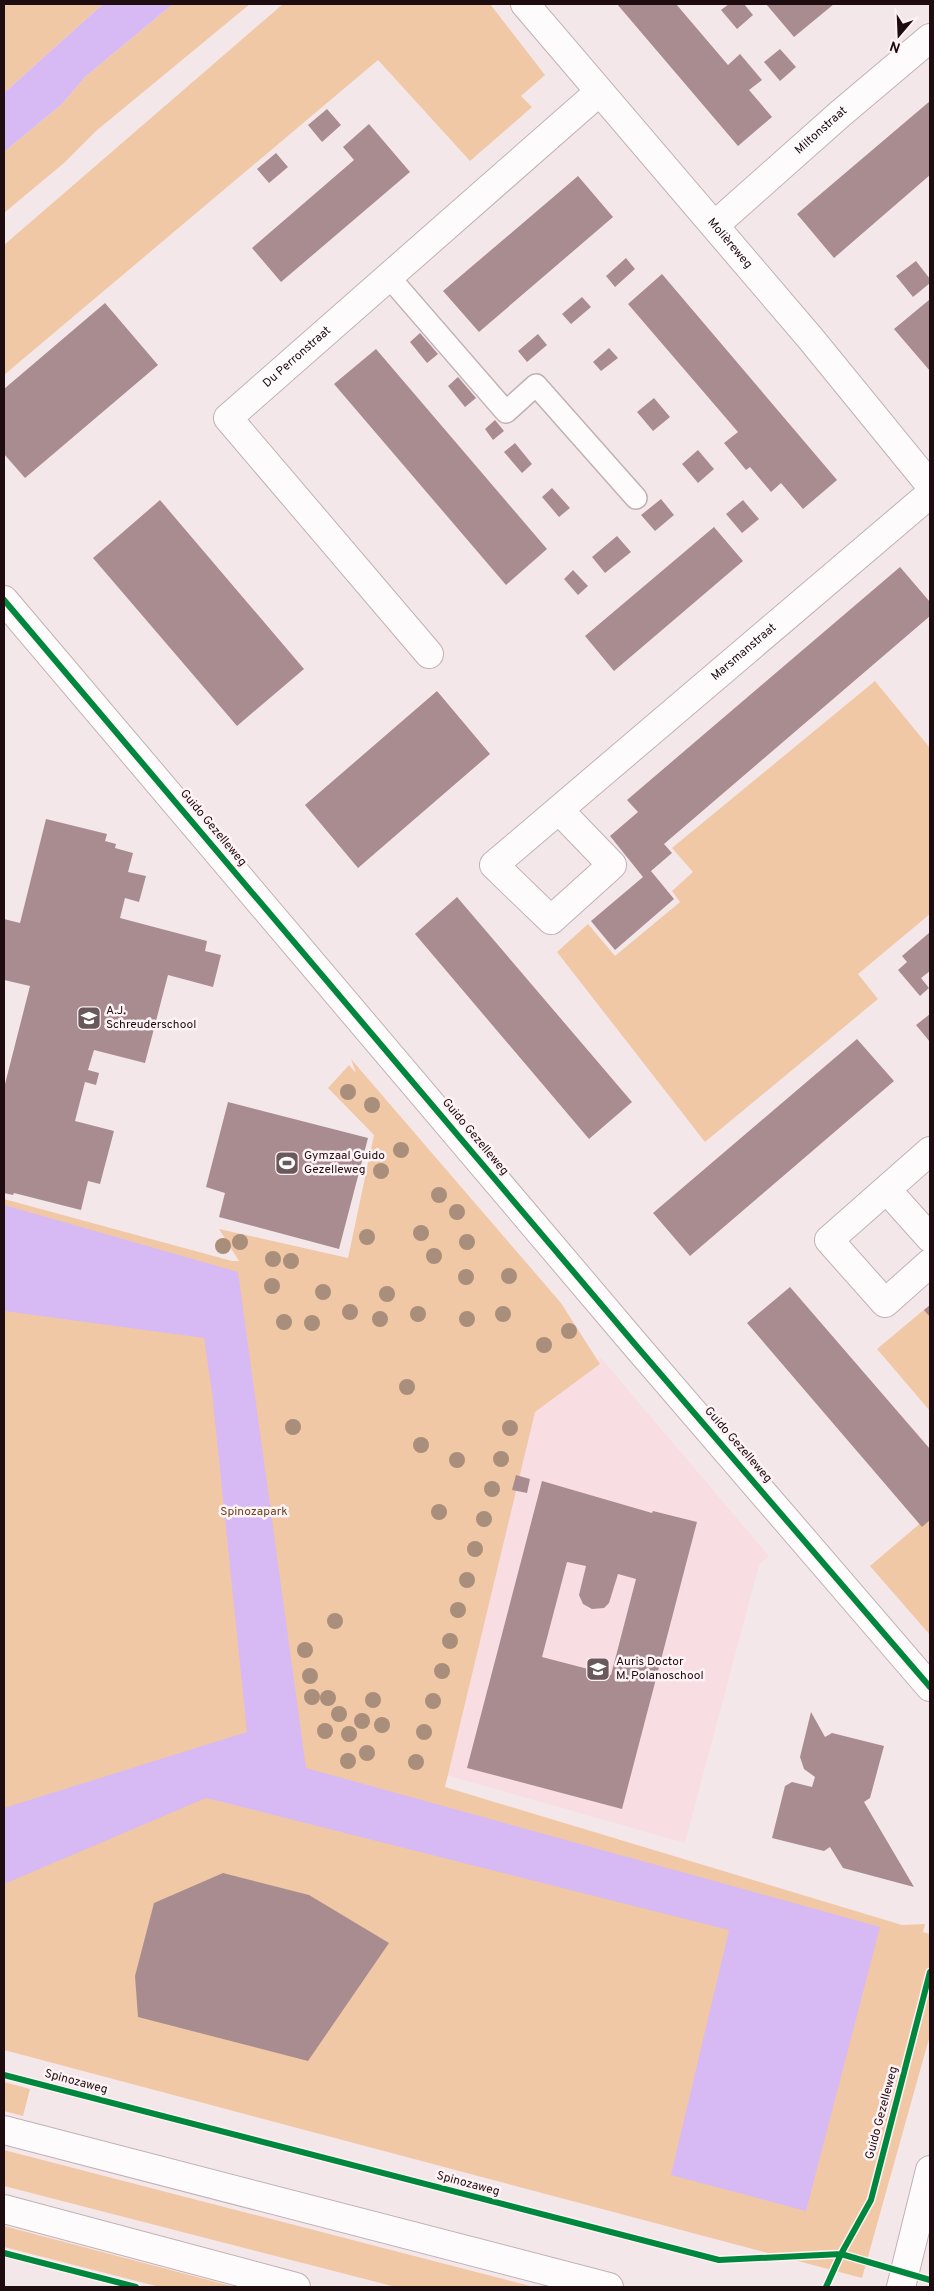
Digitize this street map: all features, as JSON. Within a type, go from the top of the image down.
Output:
[{"type":"street","name":"Molièreweg","points":[[526,4],[811,339],[930,485]]},
{"type":"street","name":"Miltonstraat","points":[[715,225],[840,114],[930,38]]},
{"type":"street","name":"Du Perronstraat","points":[[429,654],[228,418],[600,92]]},
{"type":"street","name":"Marsmanstraat","points":[[559,810],[930,494]]},
{"type":"street","name":"Guido Gezelleweg","points":[[4,600],[633,1342],[930,1687]]},
{"type":"street","points":[[930,1151],[829,1240],[885,1303],[930,1263]]},
{"type":"street","points":[[887,1190],[930,1238]]},
{"type":"street","points":[[4,2130],[609,2287]]},
{"type":"street","points":[[901,2287],[930,2170]]},
{"type":"street","points":[[4,2209],[296,2287]]},
{"type":"lane","points":[[389,277],[506,412],[536,384],[636,498]]},
{"type":"shaded area","points":[[103,4],[173,4],[85,77],[62,104],[4,152],[4,93]]},
{"type":"shaded area","points":[[4,1205],[238,1272],[306,1768],[880,1927],[806,2211],[671,2175],[729,1930],[206,1798],[4,1884],[4,1808],[247,1732],[212,1392],[204,1338],[4,1311]]},
{"type":"shaded area","name":"Auris Doctor M. Polanoschool","points":[[601,1358],[769,1556],[759,1565],[685,1843],[439,1773],[530,1410]]},
{"type":"green space","points":[[4,4],[103,4],[4,93]]},
{"type":"green space","points":[[173,4],[250,4],[96,131],[64,163],[4,213],[4,152],[62,104],[85,77]]},
{"type":"green space","points":[[283,4],[490,4],[545,75],[521,96],[532,107],[470,161],[378,60],[4,375],[4,245]]},
{"type":"green space","points":[[875,681],[930,748],[930,914],[858,974],[878,999],[705,1142],[557,952],[588,924],[615,956],[680,902],[672,891],[693,872],[672,848]]},
{"type":"green space","name":"Spinozapark","points":[[351,1059],[561,1303],[600,1364],[535,1412],[445,1787],[902,1925],[925,1924],[923,1932],[930,1934],[930,2035],[862,2278],[4,2050],[4,1199],[232,1261],[239,1261],[219,1229],[348,1258],[374,1135],[328,1088],[349,1065],[356,1073]]},
{"type":"green space","points":[[926,1308],[930,1312],[930,1411],[877,1349]]},
{"type":"green space","points":[[930,1515],[930,1635],[870,1566]]},
{"type":"green space","points":[[4,2082],[30,2089],[23,2116],[4,2111]]},
{"type":"green space","points":[[4,2150],[534,2287],[396,2287],[4,2186]]},
{"type":"green space","points":[[4,2226],[235,2287],[160,2287],[4,2247]]},
{"type":"building","points":[[617,4],[676,4],[728,65],[740,54],[762,80],[749,90],[772,117],[738,146]]},
{"type":"building","points":[[729,4],[744,4],[753,15],[737,29],[721,10]]},
{"type":"building","points":[[766,4],[834,4],[794,37]]},
{"type":"building","points":[[780,49],[796,67],[780,81],[764,62]]},
{"type":"building","points":[[930,101],[930,175],[834,258],[797,214]]},
{"type":"building","points":[[327,109],[341,125],[322,142],[308,125]]},
{"type":"building","points":[[369,124],[410,172],[281,282],[252,248],[354,160],[343,147]]},
{"type":"building","points":[[276,153],[288,167],[269,183],[257,169]]},
{"type":"building","points":[[578,176],[613,217],[479,332],[443,291]]},
{"type":"building","points":[[626,258],[635,269],[615,287],[606,276]]},
{"type":"building","points":[[916,261],[930,279],[930,283],[913,297],[896,276]]},
{"type":"building","points":[[662,274],[837,480],[803,509],[781,483],[771,492],[750,467],[746,470],[724,443],[738,432],[628,304]]},
{"type":"building","points":[[582,297],[591,307],[571,324],[562,314]]},
{"type":"building","points":[[929,300],[930,302],[930,371],[894,329]]},
{"type":"building","points":[[105,303],[158,365],[25,478],[4,454],[4,389]]},
{"type":"building","points":[[420,333],[438,354],[427,363],[410,342]]},
{"type":"building","points":[[538,334],[547,345],[527,362],[518,351]]},
{"type":"building","points":[[609,348],[618,358],[601,371],[593,362]]},
{"type":"building","points":[[376,349],[547,549],[506,585],[334,384]]},
{"type":"building","points":[[458,377],[476,398],[465,407],[448,386]]},
{"type":"building","points":[[654,398],[670,417],[653,431],[637,412]]},
{"type":"building","points":[[495,420],[504,431],[493,440],[485,429]]},
{"type":"building","points":[[515,443],[532,464],[522,473],[504,452]]},
{"type":"building","points":[[698,450],[714,469],[698,483],[682,464]]},
{"type":"building","points":[[552,488],[570,508],[559,517],[542,497]]},
{"type":"building","points":[[661,499],[674,515],[655,531],[641,515]]},
{"type":"building","points":[[160,500],[304,669],[237,726],[93,558]]},
{"type":"building","points":[[743,500],[759,519],[742,533],[726,514]]},
{"type":"building","points":[[714,527],[743,561],[614,671],[585,636]]},
{"type":"building","points":[[617,536],[631,552],[605,573],[592,557]]},
{"type":"building","points":[[900,567],[930,602],[930,616],[664,844],[672,853],[651,871],[674,899],[615,950],[591,921],[643,877],[610,836],[638,812],[627,800]]},
{"type":"building","points":[[573,570],[588,586],[578,595],[564,579]]},
{"type":"building","points":[[437,691],[490,754],[358,868],[305,805]]},
{"type":"building","name":"A.J. Schreuderschool","points":[[46,819],[107,834],[105,841],[116,844],[115,848],[133,853],[128,872],[146,876],[139,902],[125,898],[120,918],[207,941],[205,951],[221,955],[213,987],[168,975],[145,1063],[94,1050],[88,1070],[99,1073],[96,1085],[85,1082],[75,1121],[114,1131],[100,1184],[88,1181],[81,1210],[14,1193],[13,1195],[4,1193],[4,1088],[30,986],[4,980],[4,919],[20,923]]},
{"type":"building","points":[[457,897],[632,1102],[589,1139],[415,934]]},
{"type":"building","points":[[929,933],[930,971],[921,978],[929,988],[920,996],[898,970],[907,962],[902,956]]},
{"type":"building","points":[[930,1014],[930,1042],[916,1025]]},
{"type":"building","points":[[857,1039],[894,1081],[690,1256],[653,1213]]},
{"type":"building","name":"Gymzaal Guido Gezelleweg","points":[[228,1102],[368,1138],[339,1249],[219,1217],[225,1193],[206,1187]]},
{"type":"building","points":[[790,1287],[930,1449],[930,1520],[922,1527],[747,1323]]},
{"type":"building","points":[[930,1305],[930,1317],[924,1310]]},
{"type":"building","points":[[516,1475],[530,1479],[527,1493],[512,1490]]},
{"type":"building","points":[[542,1481],[652,1513],[653,1511],[697,1522],[622,1809],[467,1768]],"holes":[[[567,1562],[586,1566],[579,1595],[583,1604],[592,1609],[604,1608],[609,1603],[618,1574],[636,1579],[611,1675],[542,1657]]]},
{"type":"building","points":[[811,1712],[825,1737],[832,1733],[884,1746],[870,1798],[864,1802],[914,1887],[843,1868],[830,1847],[824,1851],[772,1838],[785,1786],[792,1782],[812,1787],[815,1777],[804,1769],[800,1757]]},
{"type":"building","points":[[223,1873],[309,1895],[389,1943],[308,2061],[138,2017],[135,1976],[154,1903]]},
{"type":"cycle path","points":[[4,600],[633,1342],[930,1687]]},
{"type":"cycle path","points":[[826,2287],[841,2254],[871,2200],[930,1972]]},
{"type":"cycle path","name":"Spinozaweg","points":[[4,2075],[719,2260],[841,2254],[930,2280]]},
{"type":"cycle path","points":[[4,2253],[136,2287]]},
{"type":"place","name":"A.J. Schreuderschool","points":[[89,1018]]},
{"type":"place","name":"Gymzaal Guido Gezelleweg","points":[[287,1163]]},
{"type":"place","name":"Auris Doctor M. Polanoschool","points":[[598,1669]]}]
